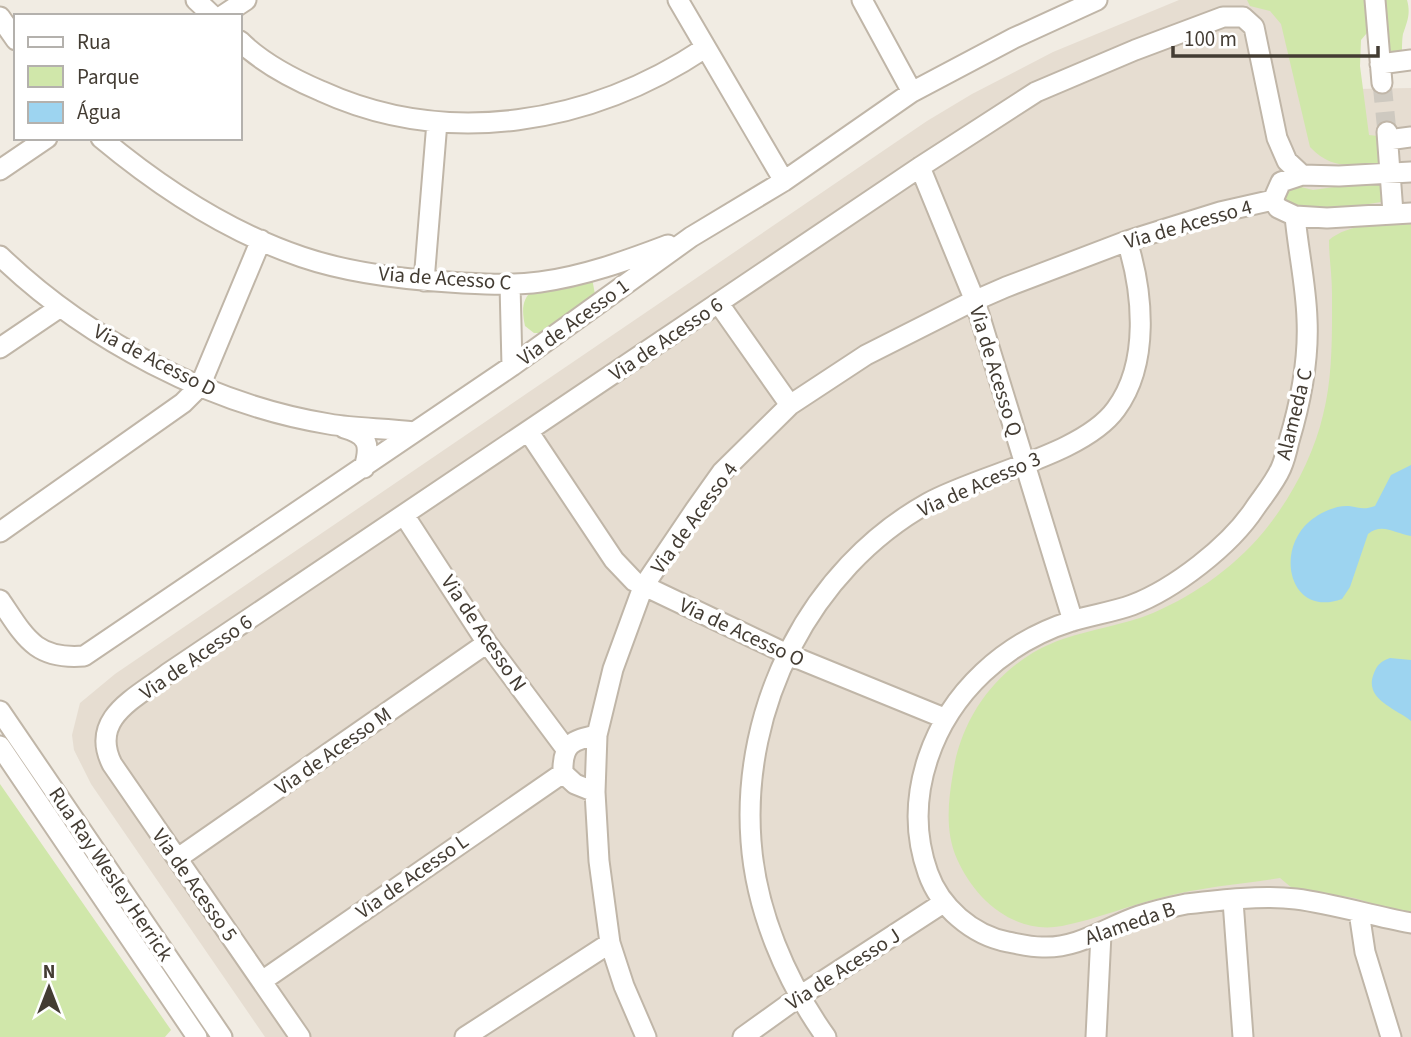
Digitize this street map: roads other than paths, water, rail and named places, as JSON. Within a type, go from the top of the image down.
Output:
[{"type":"street","points":[[196,0],[211,14]]},
{"type":"street","points":[[225,14],[246,0]]},
{"type":"street","points":[[678,0],[784,181]]},
{"type":"street","points":[[862,0],[912,92]]},
{"type":"street","points":[[1047,0],[1056,18]]},
{"type":"street","name":"Via de Acesso 1","points":[[0,600],[27,641],[45,653],[60,657],[84,656],[512,366],[691,237],[784,181],[912,92],[1056,18],[1097,0]]},
{"type":"street","points":[[1375,0],[1381,73],[1411,60]]},
{"type":"street","points":[[0,17],[14,37]]},
{"type":"street","name":"Via de Acesso 6","points":[[108,727],[112,717],[167,674],[920,167],[1036,92],[1223,17],[1243,18],[1254,27],[1277,138],[1287,161],[1302,175]]},
{"type":"street","points":[[242,43],[274,67],[333,97],[394,115],[437,122],[525,120],[562,112],[618,94],[661,74],[705,48]]},
{"type":"street","points":[[424,281],[437,122]]},
{"type":"street","points":[[1411,137],[1387,136],[1390,173],[1402,213],[1326,218],[1295,216],[1278,208],[1273,200],[1281,182],[1302,175],[1390,173],[1411,172]]},
{"type":"street","points":[[0,170],[44,140]]},
{"type":"street","name":"Via de Acesso C","points":[[104,140],[176,195],[261,240],[315,260],[364,272],[424,281],[510,284],[540,282],[616,265],[691,237]]},
{"type":"street","name":"Via de Acesso Q","points":[[920,167],[975,301],[1073,621]]},
{"type":"street","name":"Via de Acesso 4","points":[[646,1037],[624,986],[610,943],[598,861],[594,792],[597,735],[614,669],[643,587],[722,472],[790,405],[866,355],[975,301],[1127,241],[1220,212],[1273,200]]},
{"type":"street","name":"Alameda C","points":[[943,903],[928,874],[920,848],[917,795],[936,734],[944,718],[985,670],[1027,640],[1073,621],[1130,606],[1183,577],[1219,548],[1252,513],[1282,467],[1296,418],[1307,362],[1307,316],[1295,216]]},
{"type":"street","points":[[0,532],[183,403],[200,386],[261,240]]},
{"type":"street","name":"Via de Acesso 3","points":[[826,1037],[800,996],[768,928],[751,842],[756,748],[777,677],[787,654],[823,596],[847,565],[886,530],[929,502],[980,479],[1025,464],[1093,433],[1116,410],[1129,387],[1138,358],[1140,324],[1133,259],[1127,241]]},
{"type":"street","name":"Via de Acesso D","points":[[0,256],[59,308],[114,343],[200,386],[258,407],[359,432],[365,439],[368,453],[364,468]]},
{"type":"street","points":[[510,284],[512,366]]},
{"type":"street","points":[[719,304],[790,405]]},
{"type":"street","points":[[0,348],[59,308]]},
{"type":"street","name":"Via de Acesso D","points":[[330,424],[414,432]]},
{"type":"street","name":"Via de Acesso O","points":[[528,431],[628,577],[643,587],[787,654],[944,718]]},
{"type":"street","name":"Via de Acesso N","points":[[404,515],[487,643],[566,749]]},
{"type":"street","name":"Via de Acesso M","points":[[178,858],[487,643]]},
{"type":"street","name":"Rua Ray Wesley Herrick","points":[[0,711],[222,1037]]},
{"type":"street","name":"Via de Acesso 5","points":[[108,727],[106,753],[112,764],[300,1037]]},
{"type":"street","points":[[594,792],[575,784],[563,773],[562,760],[566,749],[575,740],[597,735]]},
{"type":"street","name":"Rua Ray Wesley Herrick","points":[[0,746],[197,1037]]},
{"type":"street","name":"Via de Acesso L","points":[[262,981],[563,773]]},
{"type":"street","name":"Alameda B","points":[[943,903],[978,930],[1002,941],[1044,947],[1078,942],[1151,913],[1185,905],[1270,897],[1296,899],[1411,923]]},
{"type":"street","points":[[1233,901],[1243,1037]]},
{"type":"street","name":"Via de Acesso J","points":[[743,1037],[800,996],[943,903]]},
{"type":"street","points":[[1359,912],[1365,952],[1391,1037]]},
{"type":"street","points":[[1096,1037],[1101,934]]},
{"type":"street","points":[[465,1037],[610,943]]},
{"type":"water","points":[[1411,465],[1411,536],[1384,529],[1368,534],[1350,587],[1342,599],[1324,602],[1310,599],[1300,591],[1293,578],[1292,549],[1299,534],[1310,521],[1323,512],[1338,507],[1375,506],[1391,475]]},
{"type":"water","points":[[1390,658],[1411,660],[1411,721],[1382,702],[1373,690],[1376,668]]},
{"type":"tunnel","points":[[1382,83],[1387,132]]}]
